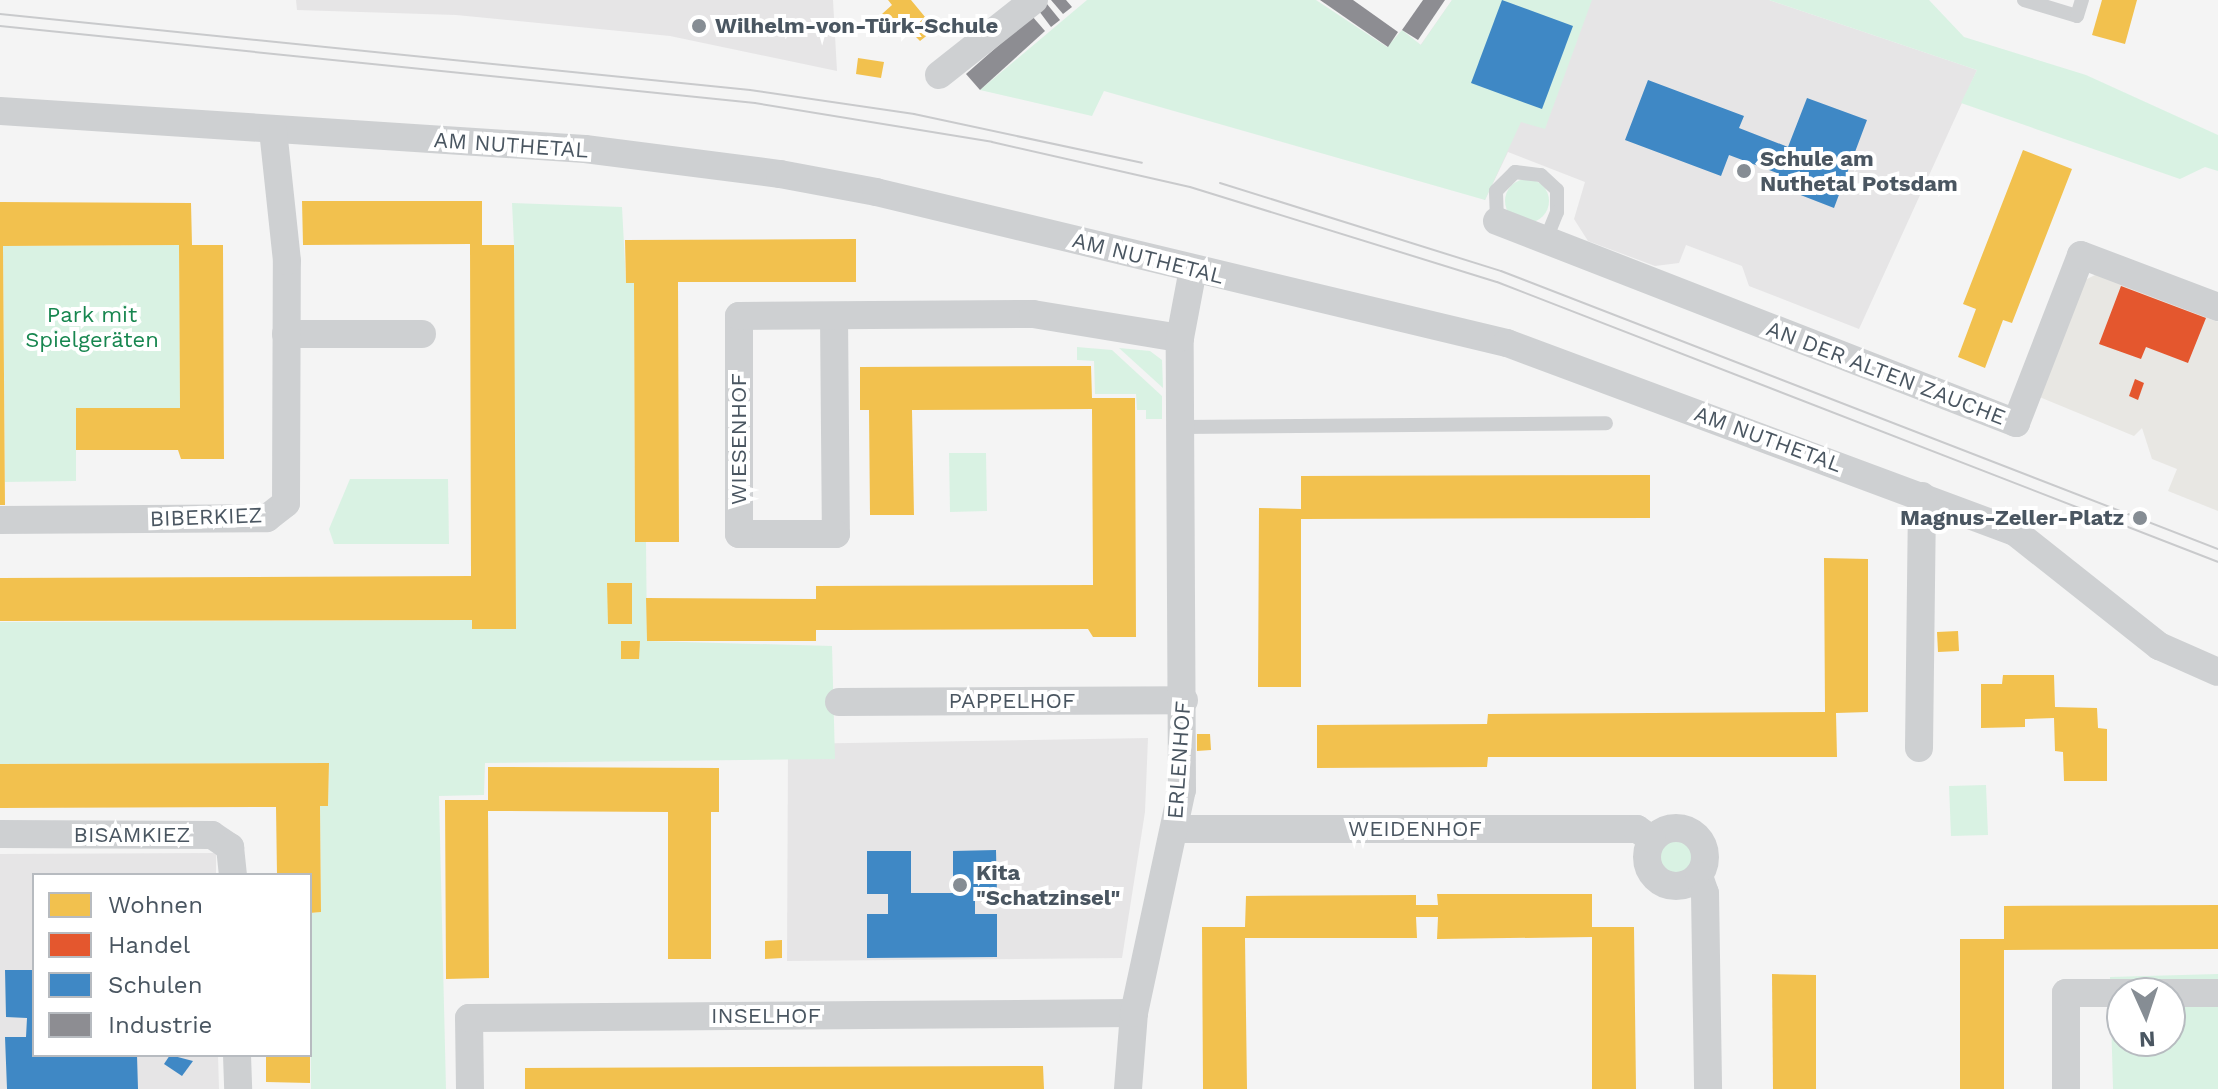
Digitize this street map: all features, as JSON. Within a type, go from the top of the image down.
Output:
[{"type":"street","points":[[939,75],[1034,0]]},
{"type":"street","name":"AM NUTHETAL","points":[[0,111],[585,149],[780,174],[1507,343],[2015,532],[2159,646],[2218,672]]},
{"type":"street","name":"BIBERKIEZ","points":[[0,520],[253,518],[279,512],[289,492],[287,261],[273,131]]},
{"type":"street","name":"AN DER ALTEN ZAUCHE","points":[[1497,221],[2016,423],[2081,255],[2218,307]]},
{"type":"street","name":"ERLENHOF","points":[[1128,1089],[1134,1013],[1175,829],[1184,700],[1180,338],[1193,269]]},
{"type":"street","name":"WIESENHOF","points":[[834,316],[836,534],[739,534],[739,316],[1033,314],[1180,338]]},
{"type":"street","points":[[286,334],[422,334]]},
{"type":"street","points":[[1919,748],[1922,496]]},
{"type":"street","name":"PAPPELHOF","points":[[839,702],[1184,700]]},
{"type":"street","name":"WEIDENHOF","points":[[1175,829],[1637,829],[1652,839],[1674,828],[1698,837],[1705,852],[1699,876],[1705,893],[1708,1089]]},
{"type":"street","name":"BISAMKIEZ","points":[[0,834],[212,835],[230,847],[233,873]]},
{"type":"street","points":[[1652,839],[1646,853],[1653,877],[1680,887],[1699,876]]},
{"type":"street","points":[[2066,1089],[2066,993],[2218,993]]},
{"type":"street","name":"INSELHOF","points":[[470,1089],[469,1018],[1134,1013]]},
{"type":"street","points":[[237,1057],[238,1089]]},
{"type":"lane","points":[[2024,0],[2077,16],[2082,0]]},
{"type":"lane","points":[[1497,221],[1496,191],[1515,172],[1541,175],[1557,190],[1557,212],[1546,239]]},
{"type":"lane","points":[[1182,427],[1606,423]]},
{"type":"shaded area","name":"Wilhelm-von-Türk-Schule","points":[[296,0],[833,0],[837,71],[670,36],[456,15],[297,10]]},
{"type":"shaded area","name":"Schule am Nuthetal Potsdam","points":[[1193,0],[1410,60],[1452,0],[1769,0],[1977,70],[1859,329],[1749,286],[1742,266],[1686,245],[1679,263],[1655,266],[1588,241],[1574,219],[1585,182],[1508,152],[1485,200]]},
{"type":"shaded area","points":[[2099,273],[2209,312],[2207,318],[2218,322],[2218,511],[2168,491],[2177,469],[2152,459],[2142,428],[2134,436],[2037,396],[2083,281]]},
{"type":"shaded area","name":"Kita \"Schatzinsel\"","points":[[1148,738],[1145,812],[1122,958],[787,961],[788,744]]},
{"type":"shaded area","points":[[216,853],[216,873],[32,873],[32,1057],[218,1057],[219,1089],[0,1089],[0,854]]},
{"type":"green space","points":[[1087,0],[1316,0],[1387,47],[1402,30],[1421,45],[1452,0],[1592,0],[1545,129],[1521,122],[1485,200],[1104,91],[1092,116],[980,90]]},
{"type":"green space","points":[[1769,0],[1929,0],[1964,37],[2086,75],[2218,135],[2218,171],[2205,167],[2180,179],[1961,103],[1977,70]]},
{"type":"green space","points":[[1527,179],[1543,185],[1549,201],[1543,217],[1527,223],[1511,217],[1505,201],[1511,185]]},
{"type":"green space","points":[[512,203],[622,207],[626,282],[634,283],[635,541],[646,542],[647,641],[832,646],[835,759],[485,763],[484,795],[439,796],[446,1089],[311,1089],[312,913],[321,912],[320,806],[328,806],[329,763],[0,764],[0,622],[472,620],[472,629],[514,245]]},
{"type":"green space","name":"Park mit Spielgeräten","points":[[179,245],[180,408],[76,408],[76,481],[5,482],[3,246]]},
{"type":"green space","points":[[1077,347],[1112,350],[1162,396],[1162,419],[1146,419],[1146,410],[1137,410],[1136,394],[1095,394],[1094,361],[1077,360]]},
{"type":"green space","points":[[1119,348],[1150,351],[1162,360],[1163,388]]},
{"type":"green space","points":[[949,453],[986,453],[987,511],[950,512]]},
{"type":"green space","points":[[350,479],[448,479],[449,544],[334,544],[329,529]]},
{"type":"green space","points":[[1986,785],[1988,835],[1951,836],[1949,786]]},
{"type":"green space","points":[[1676,838],[1691,844],[1697,859],[1691,874],[1676,880],[1661,874],[1655,859],[1661,844]]},
{"type":"green space","points":[[2218,974],[2218,1089],[2113,1089],[2112,1057],[2186,1057],[2186,977],[2110,977]]},
{"type":"building: Wohnen","points":[[888,0],[911,0],[935,29],[920,41],[898,19],[892,24],[882,14],[892,5]]},
{"type":"building: Wohnen","points":[[2102,0],[2137,0],[2125,44],[2092,35]]},
{"type":"building: Wohnen","points":[[858,58],[884,62],[881,78],[856,74]]},
{"type":"building: Wohnen","points":[[2023,150],[2072,169],[2012,323],[2003,320],[1985,368],[1958,357],[1976,309],[1963,304]]},
{"type":"building: Wohnen","points":[[302,201],[482,201],[482,245],[514,245],[516,629],[472,629],[472,620],[0,621],[0,578],[471,576],[470,244],[303,245]]},
{"type":"building: Wohnen","points":[[0,202],[191,203],[192,245],[223,245],[224,459],[181,459],[178,450],[76,450],[76,408],[180,408],[179,245],[3,246],[5,505],[0,505]]},
{"type":"building: Wohnen","points":[[856,239],[856,282],[678,282],[679,542],[635,542],[634,283],[626,283],[625,240]]},
{"type":"building: Wohnen","points":[[1091,366],[1092,398],[1135,398],[1136,637],[1093,637],[1088,629],[816,630],[816,641],[647,641],[646,598],[816,599],[816,586],[1093,585],[1092,409],[912,410],[914,515],[870,515],[869,410],[860,410],[860,367]]},
{"type":"building: Wohnen","points":[[1650,475],[1650,518],[1301,519],[1301,687],[1258,687],[1259,508],[1301,509],[1301,476]]},
{"type":"building: Wohnen","points":[[1824,558],[1868,559],[1868,712],[1836,713],[1837,757],[1488,757],[1487,767],[1317,768],[1317,725],[1487,724],[1488,714],[1825,712]]},
{"type":"building: Wohnen","points":[[607,583],[632,583],[632,624],[608,624]]},
{"type":"building: Wohnen","points":[[1958,631],[1959,651],[1938,652],[1937,632]]},
{"type":"building: Wohnen","points":[[621,641],[640,641],[639,659],[621,659]]},
{"type":"building: Wohnen","points":[[2003,675],[2054,675],[2055,707],[2097,708],[2098,728],[2107,729],[2107,781],[2064,781],[2063,752],[2055,751],[2054,718],[2025,719],[2025,727],[1981,728],[1981,684],[2002,684]]},
{"type":"building: Wohnen","points":[[1197,734],[1210,734],[1211,750],[1197,751]]},
{"type":"building: Wohnen","points":[[329,763],[328,806],[320,806],[321,912],[312,913],[312,873],[277,873],[276,807],[0,808],[0,764]]},
{"type":"building: Wohnen","points":[[488,767],[719,768],[719,812],[711,812],[711,959],[668,959],[668,812],[488,811],[489,978],[446,979],[445,800],[488,800]]},
{"type":"building: Wohnen","points":[[1437,894],[1592,894],[1592,927],[1634,927],[1636,1089],[1592,1089],[1592,937],[1437,939],[1438,917],[1416,917],[1417,938],[1245,938],[1247,1089],[1203,1089],[1202,927],[1245,927],[1246,896],[1416,895],[1416,905],[1438,905]]},
{"type":"building: Wohnen","points":[[2218,905],[2218,949],[2004,950],[2004,1089],[1960,1089],[1960,939],[2004,939],[2004,906]]},
{"type":"building: Wohnen","points":[[782,940],[782,958],[765,959],[765,941]]},
{"type":"building: Wohnen","points":[[1772,974],[1816,975],[1816,1089],[1773,1089]]},
{"type":"building: Wohnen","points":[[266,1057],[310,1057],[310,1083],[266,1082]]},
{"type":"building: Wohnen","points":[[1043,1066],[1044,1089],[525,1089],[525,1068]]},
{"type":"building: Handel","points":[[2121,286],[2206,318],[2188,363],[2146,347],[2141,359],[2099,344]]},
{"type":"building: Handel","points":[[2135,379],[2144,383],[2138,400],[2129,396]]},
{"type":"building: Schulen","points":[[1502,0],[1573,26],[1542,109],[1471,83]]},
{"type":"building: Schulen","points":[[1648,80],[1744,116],[1739,128],[1788,147],[1807,98],[1867,120],[1834,208],[1772,184],[1777,173],[1729,155],[1721,176],[1625,140]]},
{"type":"building: Schulen","points":[[996,850],[997,894],[975,894],[975,914],[997,914],[997,957],[867,958],[867,914],[888,914],[888,894],[867,894],[867,851],[911,851],[911,893],[953,893],[953,851]]},
{"type":"building: Schulen","points":[[5,970],[32,970],[32,1057],[137,1057],[138,1089],[7,1089],[5,1037],[26,1037],[27,1018],[6,1017]]},
{"type":"building: Schulen","points":[[169,1057],[193,1061],[182,1076],[164,1064]]},
{"type":"building: Industrie","points":[[1051,0],[1066,0],[1072,7],[1063,14]]},
{"type":"building: Industrie","points":[[1320,0],[1353,0],[1398,32],[1388,47]]},
{"type":"building: Industrie","points":[[1423,0],[1445,0],[1418,40],[1402,30]]},
{"type":"building: Industrie","points":[[1047,4],[1060,20],[1051,27],[1039,11]]},
{"type":"building: Industrie","points":[[1032,16],[1045,31],[980,90],[966,74]]},
{"type":"tram line","points":[[0,14],[750,90],[914,114],[1142,163]]},
{"type":"tram line","points":[[0,26],[755,103],[992,142],[1190,187],[1497,282],[2218,562]]},
{"type":"tram line","points":[[1220,183],[1501,271],[2218,549]]},
{"type":"place","name":"Wilhelm-von-Türk-Schule","points":[[699,26]]},
{"type":"place","name":"Schule am Nuthetal Potsdam","points":[[1744,171]]},
{"type":"place","name":"Magnus-Zeller-Platz","points":[[2140,518]]},
{"type":"place","name":"Kita \"Schatzinsel\"","points":[[960,885]]}]
